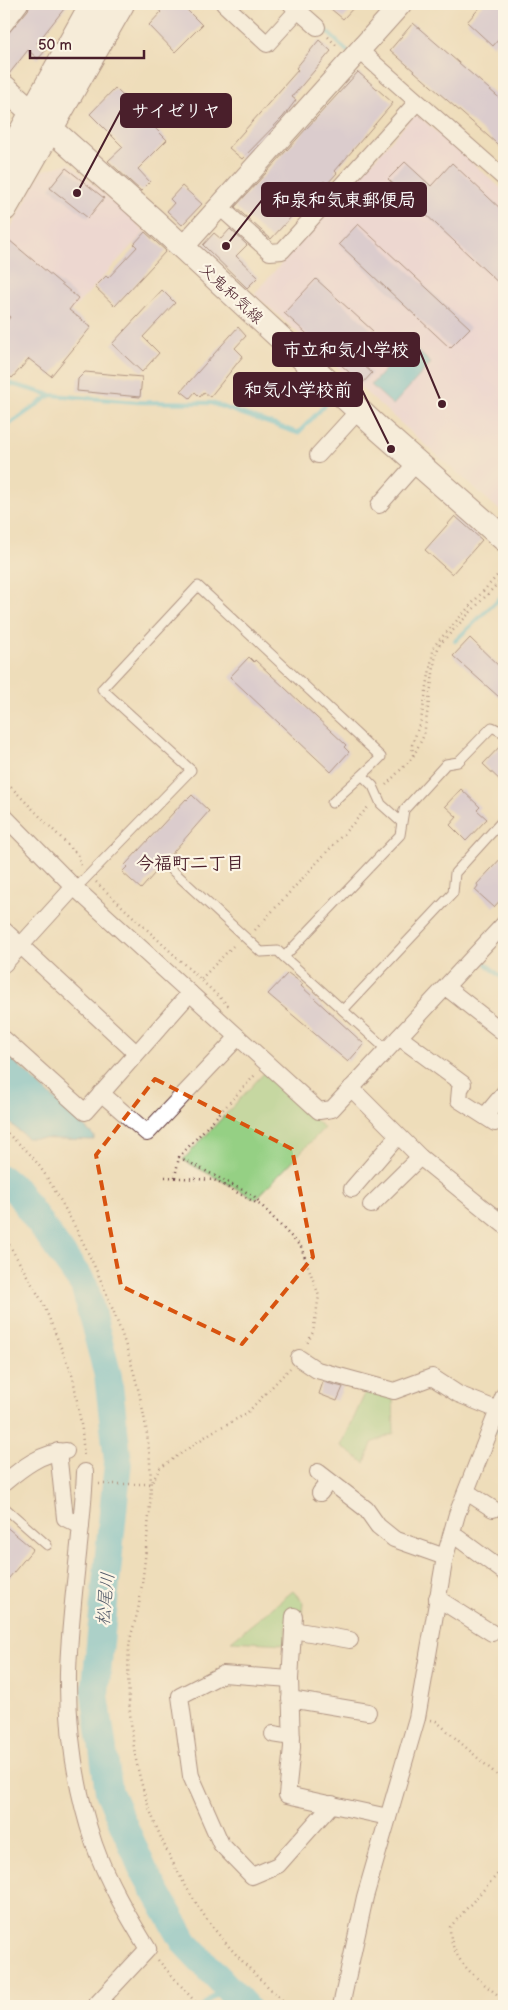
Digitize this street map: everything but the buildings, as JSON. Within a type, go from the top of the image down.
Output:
[{"type":"main road","points":[[4,208],[93,4]]},
{"type":"main road","points":[[4,165],[41,120],[121,5]]},
{"type":"main road","name":"父鬼和気線","points":[[4,87],[183,247],[359,410],[504,539]]},
{"type":"street","points":[[4,25],[20,4]]},
{"type":"street","points":[[224,4],[267,44],[295,7],[317,27]]},
{"type":"street","points":[[183,247],[401,4]]},
{"type":"street","points":[[356,56],[417,102],[504,178]]},
{"type":"street","points":[[220,207],[270,252],[282,251],[417,102]]},
{"type":"street","points":[[318,455],[359,410]]},
{"type":"street","points":[[379,505],[417,462]]},
{"type":"street","points":[[4,816],[74,887],[319,1110],[332,1109],[447,988],[504,924]]},
{"type":"street","points":[[4,964],[74,887]]},
{"type":"street","points":[[4,930],[136,1053]]},
{"type":"street","points":[[447,988],[504,1033]]},
{"type":"street","points":[[4,1039],[85,1112],[190,993]]},
{"type":"street","points":[[101,1093],[147,1133],[238,1037]]},
{"type":"street","points":[[399,1037],[463,1084],[456,1107],[490,1120],[504,1093]]},
{"type":"street","points":[[351,1088],[397,1137],[504,1225]]},
{"type":"street","points":[[352,1189],[397,1137]]},
{"type":"street","points":[[372,1205],[420,1157]]},
{"type":"street","points":[[299,1358],[317,1370],[394,1391],[432,1376],[458,1394],[501,1403],[467,1492],[445,1557],[417,1718],[365,1897],[341,2006]]},
{"type":"street","points":[[4,1483],[37,1460],[62,1451],[65,1518],[81,1526]]},
{"type":"street","points":[[85,1478],[68,1671],[69,1719],[77,1773],[94,1845],[121,1904],[148,1949],[94,2006]]},
{"type":"street","points":[[322,1482],[366,1509],[368,1522],[378,1526],[394,1539],[445,1557]]},
{"type":"street","points":[[467,1492],[493,1509]]},
{"type":"street","points":[[451,1536],[458,1538],[504,1572]]},
{"type":"street","points":[[437,1598],[492,1633]]},
{"type":"street","points":[[350,1640],[293,1623],[290,1679],[292,1736],[287,1795],[388,1817]]},
{"type":"street","points":[[290,1679],[223,1674],[180,1696],[191,1776],[221,1844],[252,1876],[278,1865],[332,1804]]},
{"type":"street","points":[[290,1699],[368,1712]]},
{"type":"street","points":[[273,1734],[292,1736]]},
{"type":"lane","points":[[74,887],[191,770],[102,689],[198,586],[381,757],[332,804]]},
{"type":"lane","points":[[284,957],[400,835],[404,810],[446,764],[458,762],[492,727],[504,733]]},
{"type":"lane","points":[[363,776],[373,786],[381,804],[401,822]]},
{"type":"lane","points":[[343,1010],[453,893],[455,873],[504,819]]},
{"type":"lane","points":[[173,871],[261,952],[278,951],[387,1050]]},
{"type":"lane","points":[[4,1507],[47,1545]]},
{"type":"path","points":[[317,27],[356,56]]},
{"type":"path","points":[[413,757],[412,746],[420,720],[434,646],[504,568]]},
{"type":"path","points":[[201,979],[243,936],[252,933],[370,805],[377,794],[413,757],[424,735],[436,654],[440,644],[504,576]]},
{"type":"path","points":[[4,780],[78,855],[82,869],[238,1014]]},
{"type":"path","points":[[176,1177],[179,1157],[259,1071]]},
{"type":"path","points":[[4,1130],[30,1154],[60,1199],[88,1249],[110,1301],[139,1390],[150,1468],[150,1503],[138,1609],[129,1646],[128,1692],[133,1742],[146,1800],[170,1856],[207,1918],[247,1964],[289,2006]]},
{"type":"path","points":[[150,1484],[160,1468],[212,1432],[246,1414],[299,1358],[313,1332],[319,1296],[300,1247],[254,1196],[179,1157]]},
{"type":"path","points":[[165,1177],[214,1180],[262,1206]]},
{"type":"path","points":[[4,1236],[43,1302],[73,1376],[82,1430],[85,1478],[150,1484]]},
{"type":"path","points":[[417,1718],[436,1721],[504,1781]]},
{"type":"path","points":[[504,1867],[450,1927],[450,1942],[463,1965],[504,2000]]},
{"type":"path","points":[[148,1949],[198,2006]]},
{"type":"highlighted area","points":[[155,1079],[292,1149],[313,1257],[242,1344],[121,1286],[96,1155]]},
{"type":"shaded area","points":[[413,116],[419,116],[504,191],[504,514],[254,294]]},
{"type":"shaded area","points":[[70,163],[145,231],[58,326],[44,346],[4,313],[4,240],[42,171]]},
{"type":"green space","points":[[264,1073],[324,1128],[256,1199],[183,1160]]},
{"type":"green space","points":[[368,1387],[393,1395],[394,1433],[372,1443],[365,1463],[341,1446]]},
{"type":"green space","points":[[293,1591],[303,1602],[302,1613],[288,1612],[285,1644],[231,1641]]},
{"type":"water","points":[[409,343],[431,363],[393,405],[371,385]]},
{"type":"water","points":[[4,1052],[94,1136],[94,1140],[27,1138],[4,1118]]},
{"type":"waterway","points":[[321,26],[347,51]]},
{"type":"waterway","points":[[4,382],[51,395],[137,402],[211,403],[298,433],[329,401]]},
{"type":"waterway","points":[[4,428],[51,395]]},
{"type":"waterway","points":[[455,641],[504,594]]},
{"type":"waterway","points":[[486,964],[504,979]]},
{"type":"waterway","name":"松尾川","points":[[4,1180],[16,1190],[84,1285],[108,1376],[118,1462],[95,1694],[109,1792],[144,1871],[185,1943],[245,2006]]},
{"type":"waterway","points":[[498,1431],[504,1434]]},
{"type":"waterway","points":[[203,2006],[225,1986]]},
{"type":"place","name":"サイゼリヤ","points":[[77,193]]},
{"type":"place","name":"和泉和気東郵便局","points":[[226,246]]},
{"type":"place","name":"市立和気小学校","points":[[442,404]]},
{"type":"place","name":"和気小学校前","points":[[391,449]]},
{"type":"district","name":"今福町二丁目","points":[[190,863]]}]
